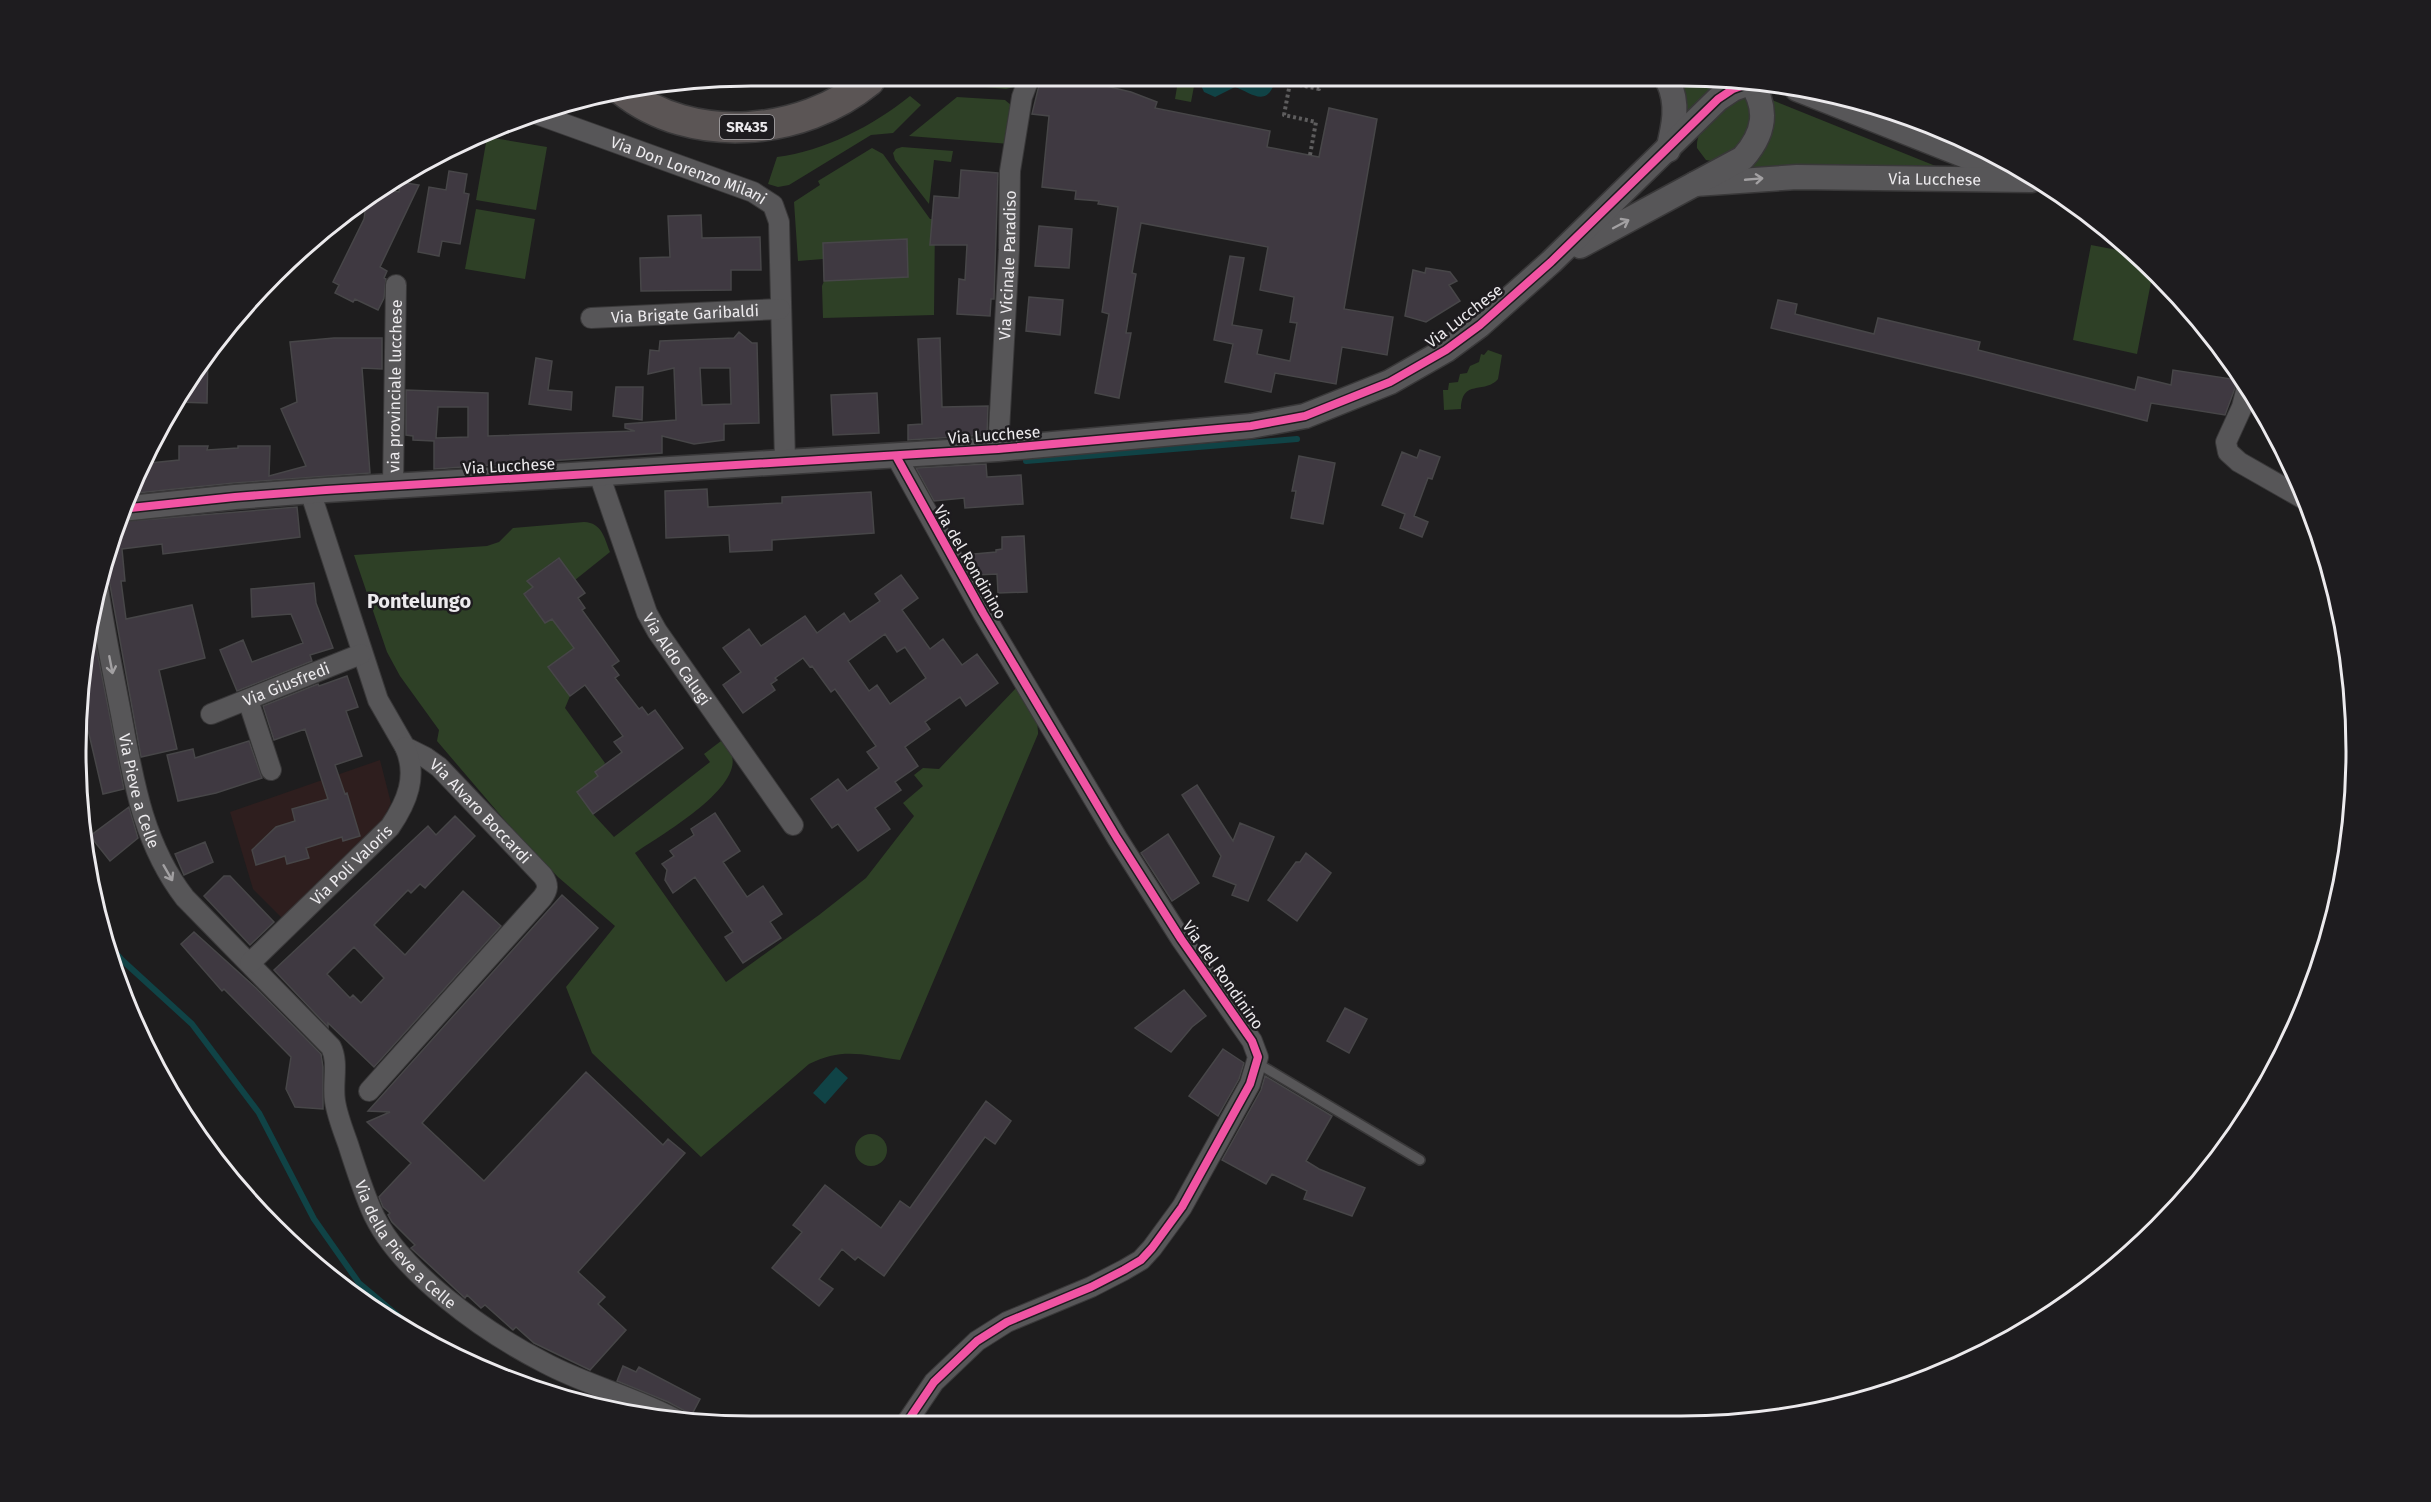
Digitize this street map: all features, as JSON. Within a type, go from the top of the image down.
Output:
[{"type":"main road","name":"SR435","points":[[631,96],[669,116],[709,126],[743,127],[790,121],[810,115],[863,85]]},
{"type":"street","name":"Via Vicinale Paradiso","points":[[998,449],[1009,250],[1010,171],[1022,97],[1026,85]]},
{"type":"street","points":[[1668,150],[1674,127],[1675,106],[1669,85]]},
{"type":"street","name":"Via Lucchese","points":[[132,508],[310,491],[998,449],[1251,426],[1305,416],[1373,390],[1429,361],[1480,325],[1551,262],[1718,99],[1735,88]]},
{"type":"street","name":"Via Lucchese","points":[[1551,262],[1743,158],[1755,143],[1762,124],[1761,99],[1757,90]]},
{"type":"street","name":"Via Lucchese","points":[[1834,104],[1966,156],[1989,162]]},
{"type":"street","name":"Via Don Lorenzo Milani","points":[[547,118],[753,192],[766,199],[775,208],[779,222],[784,461]]},
{"type":"street","name":"Via Lucchese","points":[[1695,184],[1797,177],[2022,180]]},
{"type":"street","name":"via provinciale lucchese","points":[[393,486],[396,285]]},
{"type":"street","name":"Via Brigate Garibaldi","points":[[591,318],[780,309]]},
{"type":"street","points":[[2244,399],[2226,442],[2228,452],[2238,462],[2294,493]]},
{"type":"street","name":"Via del Rondinino","points":[[896,456],[983,613],[1117,838],[1181,939],[1252,1041],[1256,1049],[1257,1063]]},
{"type":"street","name":"Via Aldo Calugi","points":[[599,474],[641,599],[657,631],[793,825]]},
{"type":"street","points":[[310,491],[361,654],[378,700],[405,747]]},
{"type":"street","name":"Via Pieve a Celle","points":[[102,606],[134,781],[140,808],[151,839],[165,868],[185,898],[250,963]]},
{"type":"street","name":"Via Giusfredi","points":[[211,714],[361,654]]},
{"type":"street","points":[[248,700],[271,770]]},
{"type":"street","name":"Via Poli Valoris","points":[[250,963],[390,827],[404,804],[412,775],[410,758],[405,747]]},
{"type":"street","name":"Via Alvaro Boccardi","points":[[369,1091],[547,889],[543,876],[440,767],[405,747]]},
{"type":"street","name":"Via della Pieve a Celle","points":[[250,963],[331,1047],[335,1057],[334,1093],[337,1112],[362,1187],[376,1220],[413,1267],[464,1312],[546,1364],[655,1410]]},
{"type":"street","points":[[910,1417],[934,1382],[977,1341],[1007,1322],[1091,1287],[1141,1260],[1182,1208],[1201,1176],[1250,1084],[1257,1063]]},
{"type":"lane","points":[[1257,1063],[1420,1160]]},
{"type":"path","points":[[1290,85],[1284,115],[1316,122],[1310,155]]},
{"type":"path","points":[[1300,85],[1319,89],[1320,85]]},
{"type":"shaded area","points":[[380,760],[391,803],[381,824],[282,918],[253,889],[230,812]]},
{"type":"green space","points":[[964,85],[1019,85],[1006,89]]},
{"type":"green space","points":[[1177,85],[1194,85],[1191,102],[1175,99]]},
{"type":"green space","points":[[1677,85],[1721,87],[1686,117]]},
{"type":"green space","points":[[1745,94],[1756,107],[1743,147],[1716,162],[1706,160],[1697,148],[1701,131],[1713,115]]},
{"type":"green space","points":[[910,96],[921,105],[893,133],[871,135],[789,185],[778,187],[768,184],[777,157],[812,149],[847,136]]},
{"type":"green space","points":[[957,97],[1005,100],[1012,106],[1010,144],[909,136]]},
{"type":"green space","points":[[1772,100],[1943,169],[1751,171],[1746,167]]},
{"type":"green space","points":[[492,138],[547,147],[536,210],[476,200],[486,140]]},
{"type":"green space","points":[[902,147],[953,151],[951,162],[934,160],[929,204],[895,160],[893,153]]},
{"type":"green space","points":[[872,148],[883,154],[930,219],[935,219],[934,315],[823,318],[822,286],[824,281],[908,277],[906,239],[823,243],[823,259],[798,261],[794,202],[820,185],[818,181]]},
{"type":"green space","points":[[476,209],[535,219],[525,279],[465,269]]},
{"type":"green space","points":[[2091,245],[2118,250],[2151,280],[2137,354],[2073,340]]},
{"type":"green space","points":[[1488,350],[1502,355],[1498,379],[1492,384],[1465,393],[1461,409],[1444,410],[1443,390],[1448,390],[1449,383],[1458,382],[1460,374],[1467,373],[1470,366],[1479,362],[1481,354],[1484,355]]},
{"type":"green space","points":[[584,522],[599,528],[610,552],[575,580],[558,558],[528,580],[533,587],[524,594],[545,623],[552,619],[574,648],[548,667],[570,696],[565,708],[605,763],[598,776],[577,792],[614,837],[710,762],[704,754],[721,741],[729,750],[732,756],[731,769],[724,783],[712,797],[679,824],[635,853],[726,982],[866,878],[914,816],[903,803],[923,786],[914,775],[923,768],[939,769],[1017,687],[1031,709],[1038,728],[1038,734],[900,1060],[843,1054],[809,1064],[701,1157],[592,1053],[566,987],[615,926],[558,877],[519,837],[437,741],[439,730],[400,676],[387,652],[354,555],[487,546],[499,542],[513,528]]},
{"type":"green space","points":[[871,1134],[883,1138],[887,1150],[883,1162],[871,1166],[859,1162],[855,1150],[859,1138]]},
{"type":"water","points":[[1201,85],[1274,85],[1272,90],[1263,97],[1252,95],[1235,87],[1215,97],[1204,92]]},
{"type":"water","points":[[836,1067],[848,1078],[825,1104],[813,1093]]},
{"type":"building","points":[[1039,85],[1102,85],[1131,92],[1157,102],[1155,108],[1270,131],[1267,147],[1319,157],[1329,108],[1377,119],[1344,309],[1393,317],[1387,355],[1342,347],[1336,384],[1275,373],[1271,392],[1225,382],[1233,344],[1214,340],[1230,256],[1244,258],[1232,325],[1262,330],[1257,354],[1290,361],[1297,323],[1290,322],[1294,297],[1260,290],[1268,247],[1141,223],[1132,273],[1136,274],[1126,333],[1131,333],[1119,398],[1095,393],[1109,314],[1102,312],[1118,207],[1098,204],[1099,201],[1075,199],[1076,191],[1042,187],[1049,116],[1032,114]]},
{"type":"building","points":[[961,170],[998,173],[994,299],[991,299],[990,316],[957,314],[959,279],[965,280],[967,245],[930,245],[934,196],[959,198]]},
{"type":"building","points":[[449,171],[467,174],[464,193],[469,194],[460,244],[442,241],[439,256],[418,252],[429,187],[446,190]]},
{"type":"building","points":[[405,183],[419,185],[380,267],[387,271],[384,278],[386,279],[384,298],[378,310],[335,293],[339,285],[333,282],[364,219],[365,209],[392,191],[399,192],[400,186]]},
{"type":"building","points":[[701,215],[702,238],[760,237],[761,270],[731,270],[731,290],[641,291],[640,258],[670,257],[668,216]]},
{"type":"building","points":[[1039,226],[1072,229],[1069,268],[1035,266]]},
{"type":"building","points":[[907,239],[908,277],[824,281],[823,243]]},
{"type":"building","points":[[1426,268],[1450,272],[1457,281],[1449,285],[1460,301],[1426,322],[1405,316],[1413,270],[1425,273]]},
{"type":"building","points":[[1029,297],[1063,300],[1060,335],[1026,331]]},
{"type":"building","points":[[1778,300],[1797,304],[1795,314],[1874,334],[1878,318],[1980,342],[1978,350],[2135,390],[2138,377],[2171,385],[2173,370],[2232,379],[2236,386],[2225,415],[2151,403],[2147,421],[1771,328]]},
{"type":"building","points":[[739,332],[752,343],[757,343],[759,423],[724,424],[724,440],[694,444],[662,436],[662,453],[434,469],[434,441],[413,440],[413,436],[406,435],[406,390],[488,393],[488,436],[635,431],[625,428],[625,424],[676,420],[674,368],[648,374],[650,350],[659,351],[660,341],[734,338]],"holes":[[[700,368],[730,368],[731,404],[702,405]],[[438,407],[468,407],[468,437],[436,438]]]},
{"type":"building","points":[[334,338],[382,338],[382,369],[362,368],[370,473],[137,493],[151,463],[179,460],[179,446],[208,446],[207,450],[238,448],[238,446],[270,446],[269,476],[306,466],[281,409],[297,402],[290,342]]},
{"type":"building","points":[[940,338],[942,407],[988,406],[987,435],[908,440],[908,425],[922,424],[918,339]]},
{"type":"building","points":[[536,358],[552,361],[548,390],[572,392],[571,410],[529,404]]},
{"type":"building","points":[[208,367],[207,403],[185,402]]},
{"type":"building","points":[[616,387],[643,387],[642,420],[613,416]]},
{"type":"building","points":[[877,393],[879,433],[833,435],[831,395]]},
{"type":"building","points":[[1420,450],[1440,457],[1432,479],[1428,478],[1414,516],[1428,522],[1422,537],[1400,528],[1405,514],[1382,505],[1402,452],[1417,458]]},
{"type":"building","points":[[1299,456],[1335,463],[1323,524],[1291,518],[1296,491],[1292,491]]},
{"type":"building","points":[[986,464],[987,477],[1021,475],[1023,504],[965,508],[964,498],[934,501],[916,468]]},
{"type":"building","points":[[707,489],[708,507],[782,503],[782,497],[871,492],[874,533],[772,540],[772,550],[730,552],[729,535],[666,538],[665,491]]},
{"type":"building","points":[[297,507],[300,537],[163,554],[162,544],[122,549],[125,581],[121,581],[126,619],[192,605],[205,658],[159,670],[177,749],[141,757],[108,580],[127,521]]},
{"type":"building","points":[[1024,536],[1027,592],[998,593],[997,574],[976,575],[964,555],[996,552],[1002,549],[1002,537]]},
{"type":"building","points":[[559,558],[585,593],[578,598],[585,608],[582,610],[619,661],[612,666],[619,675],[615,678],[639,709],[642,707],[648,715],[655,710],[683,748],[593,814],[577,792],[598,776],[595,772],[622,752],[614,742],[623,736],[585,685],[570,696],[548,667],[574,648],[552,619],[545,623],[524,594],[533,587],[527,581]]},
{"type":"building","points":[[901,575],[918,598],[902,610],[930,649],[943,639],[962,665],[977,654],[998,683],[966,706],[960,697],[925,722],[930,729],[905,747],[918,766],[895,782],[901,790],[875,808],[890,829],[858,851],[838,824],[832,828],[811,799],[838,779],[847,791],[879,768],[867,752],[876,746],[835,689],[831,692],[812,666],[810,667],[803,658],[775,678],[777,680],[771,684],[775,690],[743,713],[723,685],[741,672],[723,648],[749,629],[761,646],[805,616],[817,633],[844,613],[850,622],[880,601],[875,594]],"holes":[[[885,634],[897,652],[905,647],[926,678],[890,704],[877,685],[869,691],[848,661]]]},
{"type":"building","points":[[314,583],[316,603],[333,648],[310,655],[312,661],[237,691],[220,650],[243,640],[252,662],[303,643],[291,614],[252,617],[251,589]]},
{"type":"building","points":[[95,640],[124,789],[103,794],[87,724]]},
{"type":"building","points":[[347,676],[358,707],[346,711],[362,756],[335,765],[345,794],[347,793],[360,836],[343,841],[342,837],[306,848],[309,858],[287,864],[285,856],[256,865],[252,850],[276,827],[295,821],[292,809],[328,799],[305,729],[274,740],[263,706],[318,684],[319,686]]},
{"type":"building","points":[[249,741],[262,778],[216,793],[178,801],[167,755],[193,749],[195,758]]},
{"type":"building","points":[[1197,785],[1233,841],[1240,823],[1274,837],[1248,901],[1232,895],[1236,885],[1213,876],[1221,856],[1182,795]]},
{"type":"building","points":[[129,807],[138,838],[110,861],[91,835]]},
{"type":"building","points":[[715,813],[740,851],[723,862],[747,897],[763,886],[782,914],[770,922],[781,938],[743,963],[725,937],[733,932],[695,877],[673,893],[665,880],[667,870],[662,864],[674,856],[670,851],[694,835],[691,829]]},
{"type":"building","points":[[455,816],[475,836],[425,888],[420,884],[411,893],[408,890],[374,925],[405,955],[463,891],[501,926],[374,1067],[328,1023],[328,1027],[274,970],[428,826],[436,835]],"holes":[[[354,947],[384,978],[361,1003],[353,995],[350,998],[327,974]]]},
{"type":"building","points":[[1168,834],[1199,883],[1172,901],[1141,853]]},
{"type":"building","points":[[205,842],[213,862],[184,875],[175,854]]},
{"type":"building","points":[[1306,853],[1331,873],[1297,921],[1268,900],[1296,862],[1300,862]]},
{"type":"building","points":[[224,876],[230,876],[274,922],[250,945],[204,896]]},
{"type":"building","points":[[562,895],[598,928],[422,1123],[484,1181],[586,1072],[663,1145],[668,1139],[685,1153],[578,1272],[605,1297],[598,1304],[626,1330],[590,1370],[534,1343],[516,1327],[513,1330],[485,1305],[481,1308],[467,1295],[465,1298],[411,1248],[415,1245],[392,1222],[388,1215],[390,1213],[383,1207],[379,1197],[411,1163],[367,1122],[390,1112],[368,1111]]},
{"type":"building","points":[[194,932],[256,988],[321,1054],[323,1109],[295,1107],[286,1089],[291,1057],[224,989],[222,991],[181,944]]},
{"type":"building","points":[[1184,990],[1206,1016],[1192,1027],[1171,1052],[1135,1028]]},
{"type":"building","points":[[1345,1008],[1367,1019],[1349,1053],[1327,1041]]},
{"type":"building","points":[[1223,1049],[1244,1063],[1239,1079],[1218,1116],[1189,1096]]},
{"type":"building","points":[[1265,1076],[1332,1116],[1306,1161],[1319,1169],[1365,1188],[1352,1216],[1304,1199],[1307,1191],[1272,1174],[1266,1184],[1222,1160],[1261,1090]]},
{"type":"building","points":[[986,1101],[1011,1121],[995,1144],[985,1137],[884,1276],[858,1257],[855,1260],[842,1249],[819,1279],[833,1289],[819,1306],[772,1268],[802,1232],[793,1225],[825,1185],[881,1228],[900,1201],[910,1208]]},
{"type":"building","points":[[623,1366],[636,1372],[639,1367],[700,1399],[692,1414],[686,1413],[668,1402],[617,1381]]},
{"type":"waterway","points":[[1026,461],[1297,439]]},
{"type":"waterway","points":[[118,956],[192,1024],[259,1113],[314,1219],[359,1283],[392,1311]]},
{"type":"cycle path","points":[[132,508],[326,490],[998,449],[1251,426],[1305,416],[1390,382],[1446,350],[1480,325],[1551,262],[1718,99],[1736,88]]},
{"type":"cycle path","points":[[896,456],[983,613],[1117,838],[1181,939],[1252,1041],[1258,1057],[1250,1084],[1182,1207],[1141,1260],[1091,1287],[1007,1322],[977,1341],[934,1382],[910,1417]]},
{"type":"district","name":"Pontelungo","points":[[419,601]]}]
